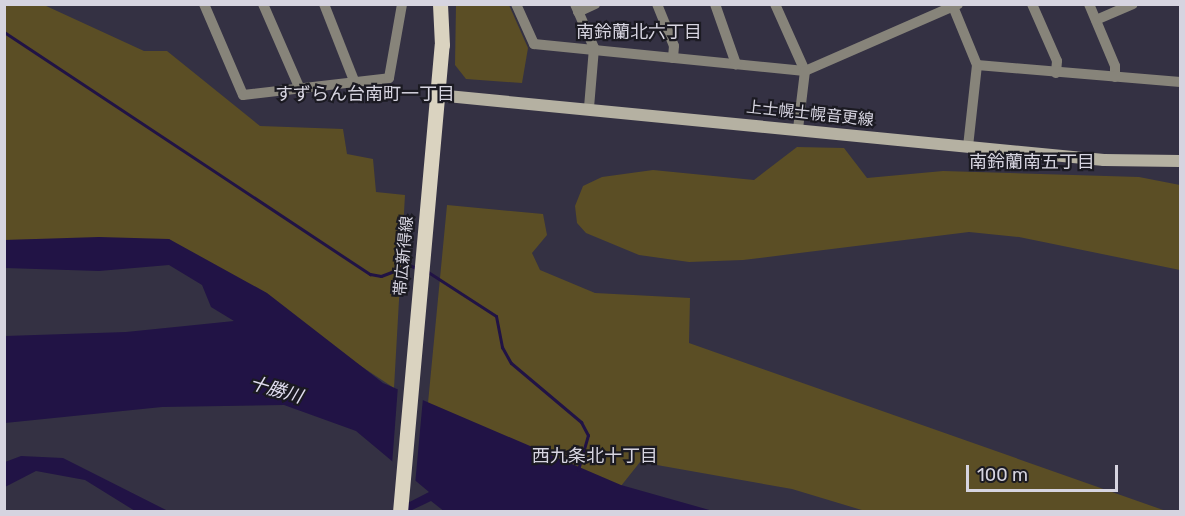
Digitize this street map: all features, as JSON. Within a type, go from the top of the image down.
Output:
[{"type":"main road","name":"帯広新得線","points":[[400,512],[437,95],[440,4]]},
{"type":"main road","name":"上士幌士幌音更線","points":[[437,95],[589,108],[1104,160],[1180,161]]},
{"type":"street","points":[[204,4],[243,95],[389,78],[402,4]]},
{"type":"street","points":[[263,4],[300,89]]},
{"type":"street","points":[[324,4],[355,82]]},
{"type":"street","points":[[516,4],[534,44],[594,48],[805,71],[954,5],[977,65],[968,146]]},
{"type":"street","points":[[589,108],[594,48],[576,8],[596,4]]},
{"type":"street","points":[[657,4],[674,46],[673,58]]},
{"type":"street","points":[[715,4],[736,64]]},
{"type":"street","points":[[775,4],[805,71],[798,129]]},
{"type":"street","points":[[1032,4],[1057,61],[1056,73]]},
{"type":"street","points":[[1089,4],[1115,77]]},
{"type":"street","points":[[1096,20],[1133,4]]},
{"type":"street","points":[[977,65],[1180,82]]},
{"type":"shaded area","points":[[4,5],[44,5],[144,51],[167,51],[260,126],[343,129],[347,154],[373,159],[376,192],[405,195],[394,388],[169,239],[5,240]]},
{"type":"shaded area","points":[[456,5],[509,5],[528,48],[522,83],[466,79],[455,65]]},
{"type":"shaded area","points":[[797,147],[844,148],[867,178],[943,171],[1139,177],[1180,185],[1180,270],[1019,237],[969,232],[743,260],[689,262],[639,255],[586,233],[577,223],[575,206],[583,186],[602,177],[653,170],[754,180]]},
{"type":"shaded area","points":[[447,205],[543,214],[547,235],[532,253],[540,270],[595,293],[690,298],[689,343],[1166,511],[865,511],[792,489],[640,462],[621,486],[503,438],[428,403]]},
{"type":"water","name":"十勝川","points":[[99,237],[169,239],[267,293],[383,383],[621,485],[713,511],[445,512],[431,501],[410,511],[392,511],[429,492],[356,431],[284,405],[162,407],[5,423],[5,336],[126,332],[234,321],[211,307],[202,285],[169,265],[99,271],[5,268],[4,240]]},
{"type":"water","points":[[21,456],[63,458],[168,511],[135,511],[85,480],[36,471],[5,487],[5,462]]},
{"type":"pier","points":[[398,386],[423,398],[415,485],[392,465]]},
{"type":"waterway","points":[[4,32],[370,274],[381,276],[409,265],[416,268]]},
{"type":"waterway","points":[[428,272],[496,316],[502,347],[511,363],[581,422],[588,435],[578,470]]},
{"type":"district","name":"南鈴蘭北六丁目","points":[[639,32]]},
{"type":"district","name":"すずらん台南町一丁目","points":[[365,94]]},
{"type":"district","name":"南鈴蘭南五丁目","points":[[1032,162]]},
{"type":"district","name":"西九条北十丁目","points":[[595,456]]}]
